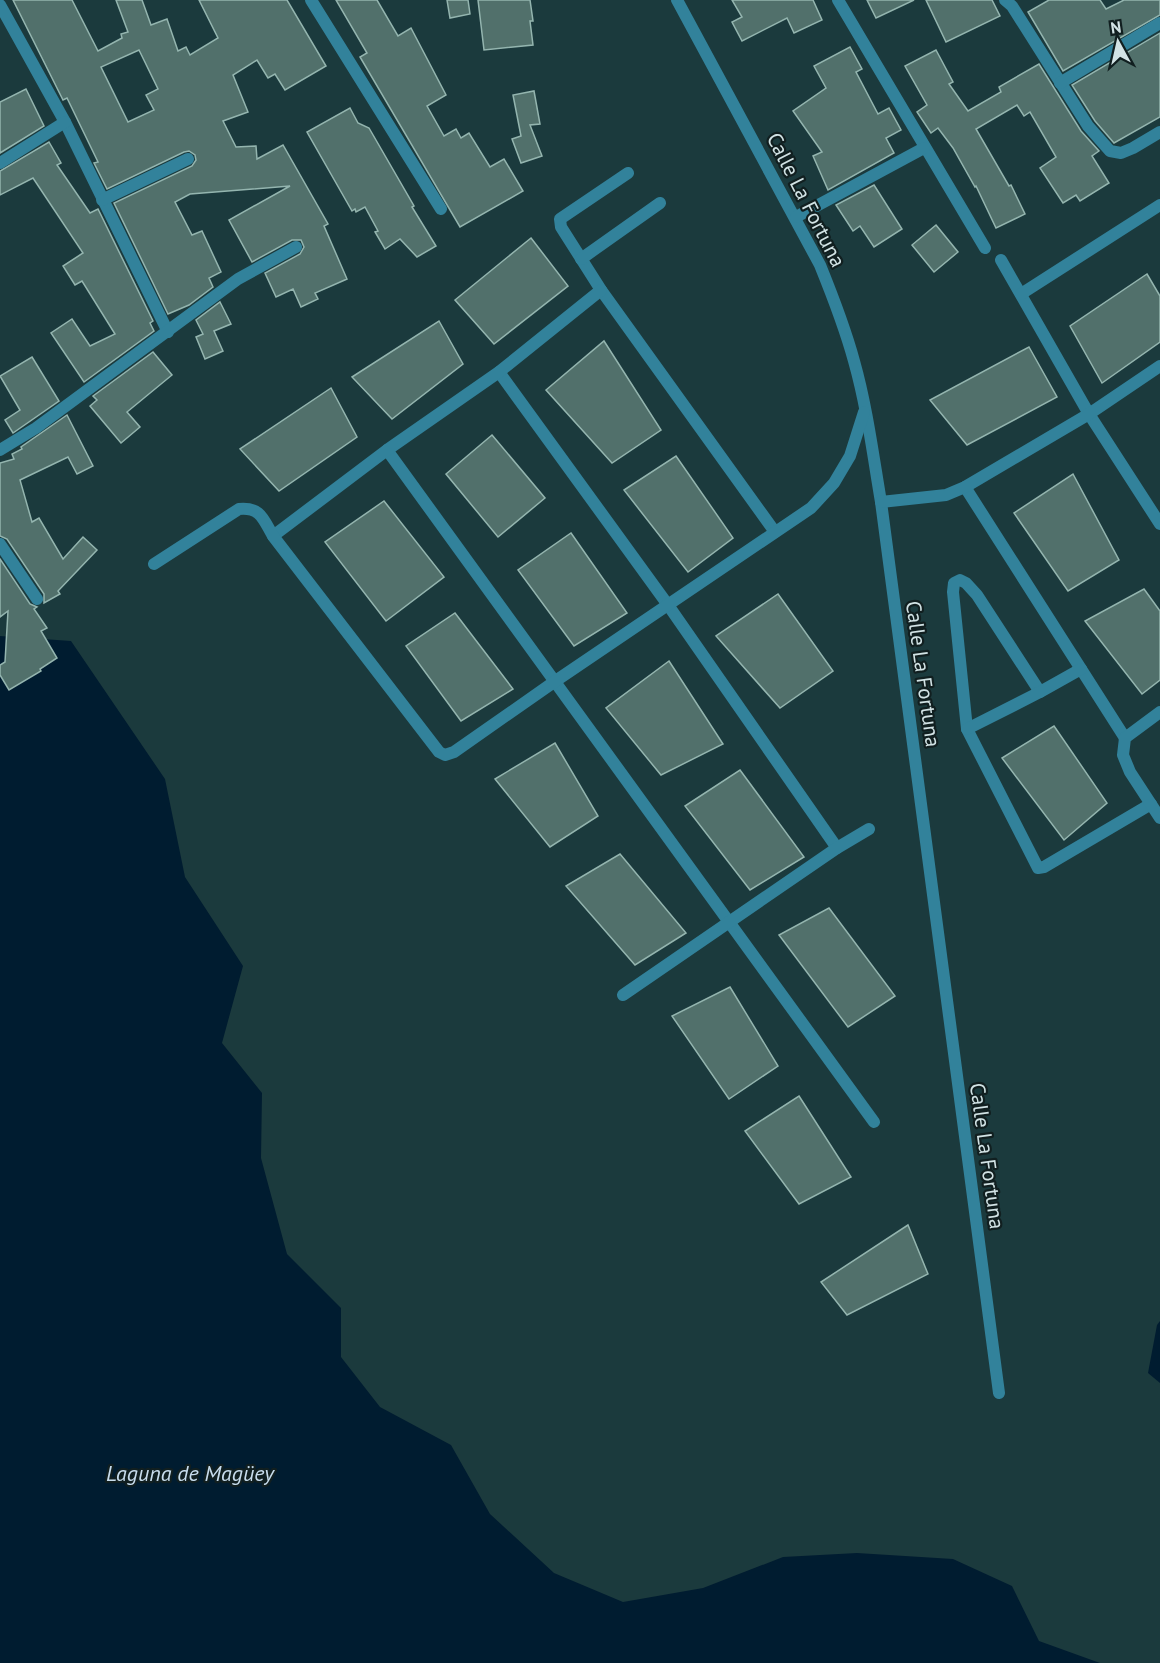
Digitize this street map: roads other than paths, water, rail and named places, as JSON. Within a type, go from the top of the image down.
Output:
[{"type":"street","points":[[311,0],[441,209]]},
{"type":"street","name":"Calle La Fortuna","points":[[677,0],[820,265],[838,307],[855,362],[881,502],[999,1393]]},
{"type":"street","points":[[838,0],[985,248]]},
{"type":"street","points":[[1013,2],[1060,83],[1088,126],[1110,152],[1121,153],[1134,148],[1160,132]]},
{"type":"street","points":[[0,5],[65,122],[168,332]]},
{"type":"street","points":[[1060,83],[1160,23]]},
{"type":"street","points":[[0,163],[65,122]]},
{"type":"street","points":[[796,217],[924,148]]},
{"type":"street","points":[[102,200],[188,159]]},
{"type":"street","points":[[628,173],[560,219],[563,232],[601,290],[775,532]]},
{"type":"street","points":[[581,260],[660,203]]},
{"type":"street","points":[[1021,294],[1160,205]]},
{"type":"street","points":[[0,450],[36,428],[238,279],[296,247]]},
{"type":"street","points":[[1001,260],[1089,414],[1160,525]]},
{"type":"street","points":[[273,536],[387,450],[500,372],[601,290]]},
{"type":"street","points":[[881,502],[946,495],[965,487],[1089,414],[1160,366]]},
{"type":"street","points":[[500,372],[668,605],[837,848]]},
{"type":"street","points":[[154,564],[239,509],[249,508],[258,512],[273,536],[439,752],[445,755],[454,752],[811,508],[834,483],[850,456],[865,408]]},
{"type":"street","points":[[387,450],[874,1122]]},
{"type":"street","points":[[965,487],[1125,738],[1123,755],[1130,772],[1160,818]]},
{"type":"street","points":[[0,544],[37,599]]},
{"type":"street","points":[[1040,692],[977,596],[966,583],[960,580],[954,583],[953,592],[968,729],[1038,868],[1044,867],[1151,804]]},
{"type":"street","points":[[968,729],[1081,669]]},
{"type":"street","points":[[1125,738],[1160,712]]},
{"type":"street","points":[[623,995],[837,848],[869,829]]},
{"type":"water","name":"Laguna de Magüey","points":[[0,636],[71,641],[165,779],[185,877],[243,966],[222,1043],[262,1093],[261,1158],[287,1254],[341,1308],[341,1357],[380,1407],[451,1445],[490,1514],[554,1573],[623,1602],[703,1588],[783,1557],[857,1553],[953,1559],[1012,1586],[1039,1641],[1100,1663],[0,1663]]},
{"type":"water","points":[[1160,1321],[1160,1383],[1148,1373],[1157,1325]]}]
